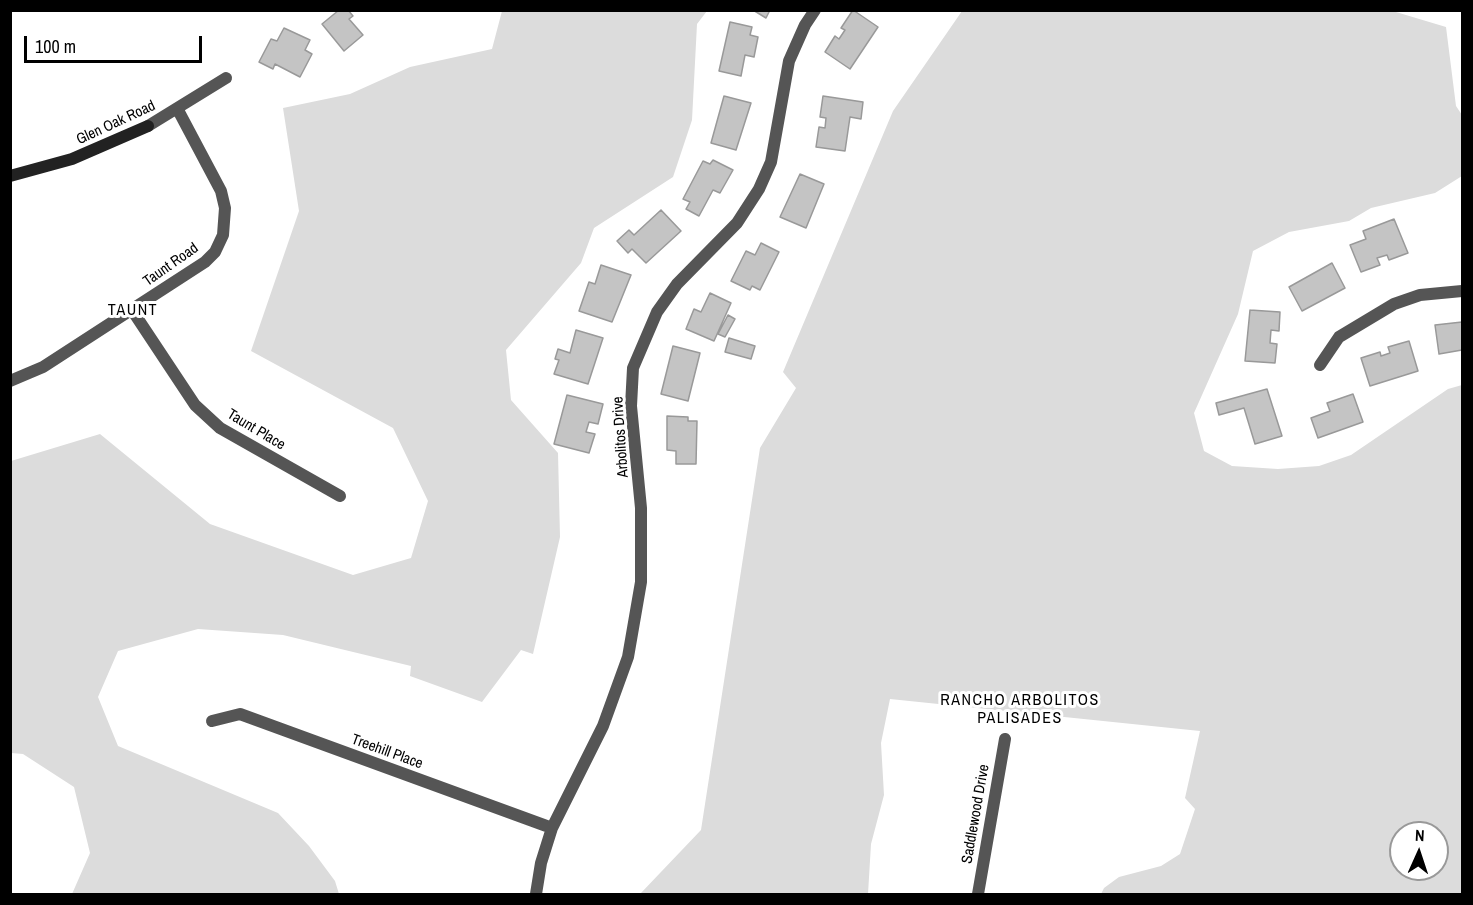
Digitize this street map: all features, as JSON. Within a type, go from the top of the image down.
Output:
[{"type":"street","name":"Arbolitos Drive","points":[[536,894],[541,863],[552,828],[603,726],[630,646],[641,582],[641,508],[631,406],[633,368],[657,312],[677,284],[737,223],[759,189],[771,162],[789,60],[815,10]]},
{"type":"street","name":"Glen Oak Road","points":[[10,176],[72,159],[147,126],[178,110],[226,78]]},
{"type":"street","name":"Taunt Road","points":[[10,381],[43,367],[205,262],[215,252],[223,235],[225,208],[221,191],[178,110]]},
{"type":"street","points":[[1320,366],[1339,337],[1394,304],[1420,295],[1462,291]]},
{"type":"street","name":"Taunt Place","points":[[132,310],[195,405],[220,428],[340,496]]},
{"type":"street","name":"Treehill Place","points":[[212,721],[240,714],[552,828]]},
{"type":"street","name":"Saddlewood Drive","points":[[978,894],[1005,739]]},
{"type":"shaded area","points":[[502,11],[707,11],[697,24],[692,120],[673,177],[594,228],[581,263],[506,350],[511,400],[558,453],[560,537],[533,654],[521,650],[482,702],[410,676],[411,666],[283,635],[198,629],[118,651],[98,697],[118,746],[278,813],[309,846],[335,881],[339,894],[72,894],[90,853],[74,787],[23,754],[11,753],[11,461],[100,434],[210,524],[353,575],[411,558],[428,501],[393,428],[251,351],[299,211],[283,108],[350,94],[410,67],[492,49]]},
{"type":"shaded area","points":[[962,11],[1396,12],[1446,27],[1456,106],[1462,115],[1462,176],[1435,193],[1371,208],[1349,221],[1289,232],[1253,251],[1238,314],[1194,413],[1204,451],[1232,466],[1278,469],[1319,466],[1351,455],[1448,389],[1462,385],[1462,894],[1101,894],[1104,888],[1119,877],[1161,866],[1180,854],[1195,809],[1185,798],[1200,731],[890,699],[881,743],[884,795],[871,844],[868,894],[640,894],[701,830],[760,448],[796,388],[783,372],[893,111]]},
{"type":"building","points":[[339,10],[348,10],[353,16],[349,19],[363,35],[344,51],[322,24]]},
{"type":"building","points":[[753,10],[770,10],[766,18]]},
{"type":"building","points":[[853,10],[878,27],[850,69],[825,52],[835,36],[839,39],[845,30],[841,28]]},
{"type":"building","points":[[730,22],[752,27],[750,35],[758,37],[754,57],[745,55],[741,76],[719,71]]},
{"type":"building","points":[[284,28],[310,40],[305,50],[312,54],[300,77],[275,64],[273,69],[259,62],[271,39],[277,41]]},
{"type":"building","points":[[724,96],[751,103],[736,150],[711,143]]},
{"type":"building","points":[[823,96],[863,102],[861,119],[850,117],[845,151],[816,147],[819,127],[825,128],[826,118],[820,117]]},
{"type":"building","points":[[713,160],[733,170],[720,193],[713,190],[699,216],[686,209],[690,202],[683,199],[703,161],[710,164]]},
{"type":"building","points":[[800,174],[824,184],[806,228],[780,217]]},
{"type":"building","points":[[661,210],[681,231],[646,263],[632,249],[628,253],[617,241],[629,230],[634,235]]},
{"type":"building","points":[[1394,219],[1408,253],[1389,260],[1387,255],[1377,258],[1380,265],[1361,272],[1350,245],[1366,239],[1363,231]]},
{"type":"building","points":[[761,243],[779,252],[760,290],[752,286],[750,290],[731,281],[746,251],[755,255]]},
{"type":"building","points":[[1332,263],[1345,288],[1302,311],[1289,287]]},
{"type":"building","points":[[601,265],[631,275],[612,322],[579,311],[589,282],[595,284]]},
{"type":"building","points":[[710,293],[731,303],[714,341],[686,329],[694,309],[701,312]]},
{"type":"building","points":[[1250,310],[1280,312],[1279,331],[1271,330],[1270,343],[1277,344],[1275,363],[1245,361]]},
{"type":"building","points":[[728,315],[735,319],[725,337],[718,334]]},
{"type":"building","points":[[1462,322],[1462,350],[1439,354],[1435,325]]},
{"type":"building","points":[[576,330],[603,338],[588,384],[554,374],[559,360],[555,359],[558,349],[570,353]]},
{"type":"building","points":[[729,338],[755,346],[751,359],[725,352]]},
{"type":"building","points":[[1409,341],[1418,371],[1370,386],[1361,358],[1380,352],[1381,356],[1390,353],[1388,347]]},
{"type":"building","points":[[673,346],[700,353],[688,401],[661,394]]},
{"type":"building","points":[[1267,389],[1282,436],[1255,444],[1244,408],[1219,415],[1216,403]]},
{"type":"building","points":[[1353,394],[1363,422],[1318,438],[1311,418],[1330,411],[1327,403]]},
{"type":"building","points":[[567,395],[603,404],[598,424],[589,422],[586,432],[595,434],[589,453],[554,444]]},
{"type":"building","points":[[667,416],[688,417],[688,421],[697,421],[696,464],[676,464],[676,451],[667,450]]},
{"type":"district","name":"TAUNT","points":[[133,311]]},
{"type":"district","name":"RANCHO ARBOLITOS PALISADES","points":[[1020,710]]}]
